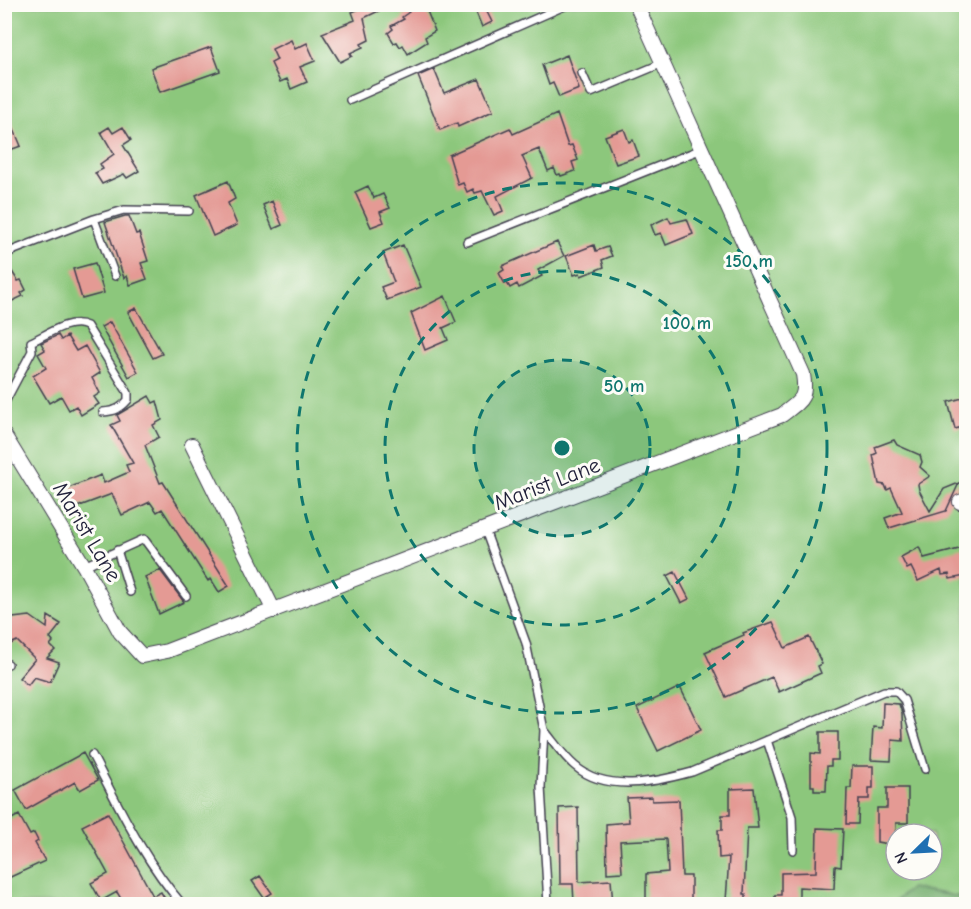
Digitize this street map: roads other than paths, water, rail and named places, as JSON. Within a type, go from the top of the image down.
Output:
[{"type":"street","name":"Marist Lane","points":[[4,435],[84,566],[120,632],[142,656],[167,651],[274,611],[782,415],[802,399],[806,389],[803,374],[636,4]]},
{"type":"street","points":[[192,444],[274,611]]},
{"type":"lane","points":[[350,100],[569,4]]},
{"type":"lane","points":[[582,73],[591,93],[663,63]]},
{"type":"lane","points":[[467,242],[702,149]]},
{"type":"lane","points":[[4,254],[94,219],[124,210],[189,211]]},
{"type":"lane","points":[[94,219],[115,276]]},
{"type":"lane","points":[[4,404],[32,351],[31,342],[66,325],[81,323],[87,326],[128,393],[128,400],[122,406],[116,410],[103,412]]},
{"type":"lane","points":[[485,530],[526,643],[544,730],[541,787],[549,904]]},
{"type":"lane","points":[[84,566],[144,539],[186,596]]},
{"type":"lane","points":[[117,550],[129,592]]},
{"type":"lane","points":[[544,730],[575,766],[584,772],[598,778],[630,783],[660,781],[692,772],[875,694],[896,691],[904,700],[925,769]]},
{"type":"lane","points":[[767,740],[792,817],[792,850]]},
{"type":"lane","points":[[92,755],[149,862],[161,881],[182,904]]}]
